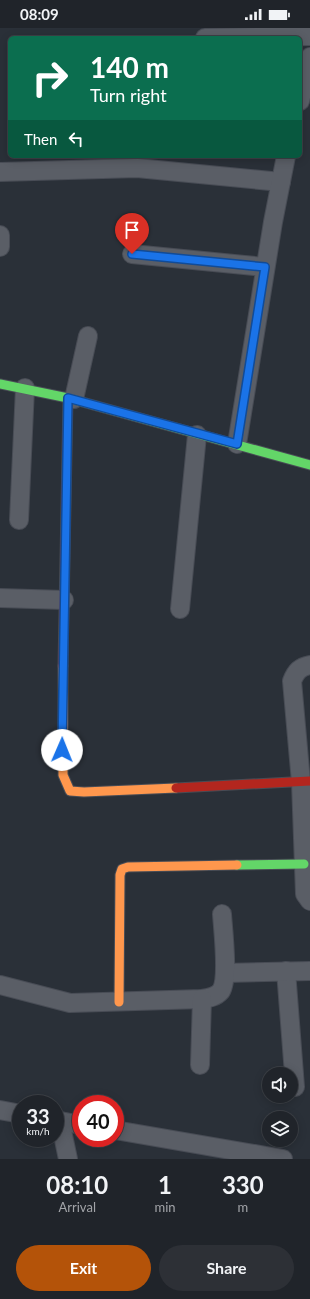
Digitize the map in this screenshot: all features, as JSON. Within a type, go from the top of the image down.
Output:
[{"type":"street","points":[[302,92],[310,57]]},
{"type":"street","points":[[237,444],[265,267],[286,158]]},
{"type":"street","points":[[0,172],[138,168],[281,182]]},
{"type":"street","points":[[0,235],[0,247]]},
{"type":"street","points":[[132,254],[265,267]]},
{"type":"street","points":[[88,336],[71,399],[64,600],[62,750],[63,775],[70,790],[84,792],[305,782]]},
{"type":"street","points":[[0,384],[25,388],[71,399],[310,465]]},
{"type":"street","points":[[18,520],[25,388]]},
{"type":"street","points":[[180,609],[197,435]]},
{"type":"street","points":[[0,598],[64,600]]},
{"type":"street","points":[[310,664],[303,666],[296,672],[292,681],[305,782],[307,843],[304,864],[305,894],[310,901]]},
{"type":"street","points":[[119,1002],[120,875],[122,870],[128,867],[304,864]]},
{"type":"street","points":[[0,985],[70,1003],[202,999],[215,996],[221,990],[225,973],[222,914]]},
{"type":"street","points":[[225,973],[310,970]]},
{"type":"street","points":[[286,971],[293,1067]]},
{"type":"street","points":[[200,1065],[202,999]]},
{"type":"street","points":[[1,1114],[12,1114]]},
{"type":"street","points":[[124,1132],[283,1159]]},
{"type":"street","points":[[64,1145],[68,1159]]},
{"type":"traffic: fast","points":[[0,384],[68,398],[310,465]]},
{"type":"traffic: fast","points":[[237,865],[304,864]]},
{"type":"traffic: slow","points":[[63,666],[63,775],[70,791],[84,792],[176,788]]},
{"type":"traffic: slow","points":[[119,1002],[120,875],[122,869],[128,867],[237,865]]},
{"type":"traffic: jam","points":[[63,666],[68,398]]},
{"type":"traffic: jam","points":[[176,788],[310,781]]},
{"type":"route","points":[[62,750],[68,398],[197,435],[237,444],[265,267],[132,254]]}]
